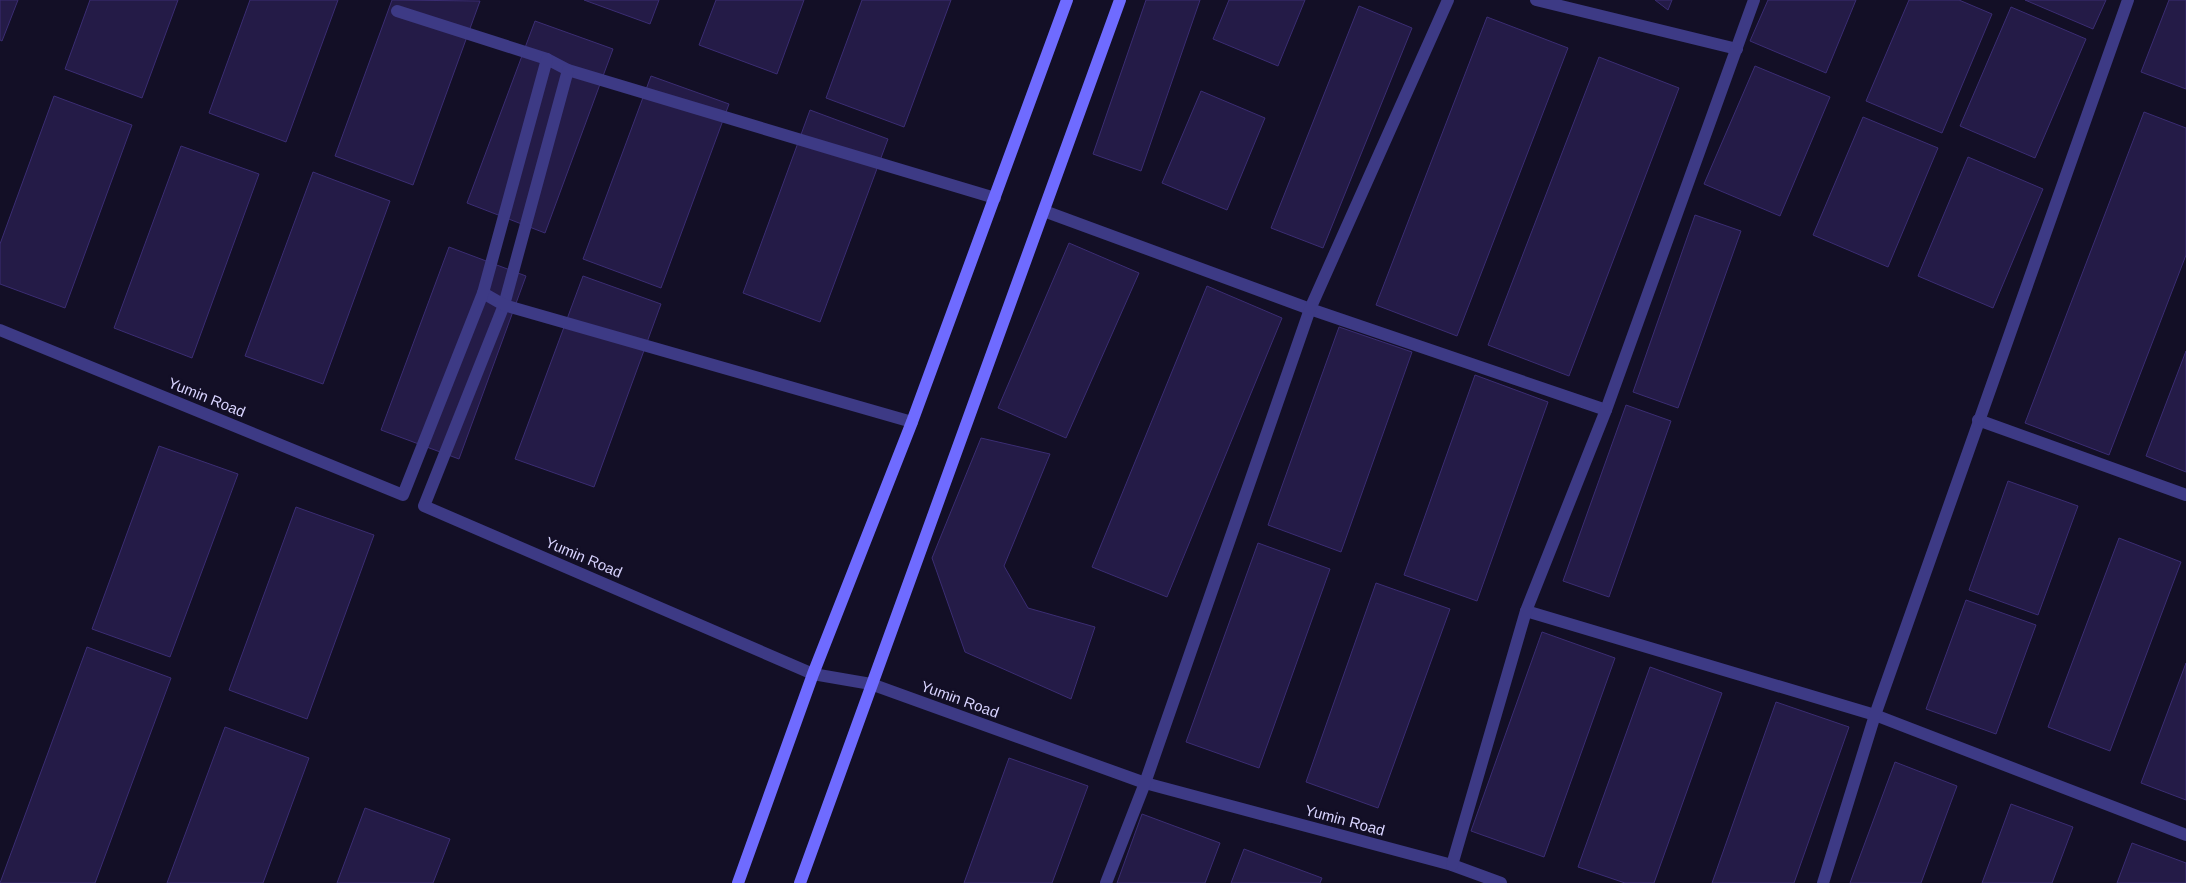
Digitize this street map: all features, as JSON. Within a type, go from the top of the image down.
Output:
[{"type":"street","points":[[738,883],[814,674],[912,422],[1067,0]]},
{"type":"street","points":[[800,883],[1120,0]]},
{"type":"street","points":[[1106,883],[1145,783],[1310,309],[1448,0]]},
{"type":"street","points":[[1536,0],[1737,49]]},
{"type":"street","points":[[1452,865],[1526,611],[1606,410],[1754,0]]},
{"type":"street","points":[[1823,883],[1875,715],[2128,0]]},
{"type":"street","points":[[397,11],[547,59],[568,70],[995,198]]},
{"type":"street","points":[[547,59],[482,294],[504,305],[912,422]]},
{"type":"street","points":[[504,305],[568,70]]},
{"type":"street","points":[[1044,211],[1310,309],[1606,410]]},
{"type":"street","name":"Yumin Road","points":[[0,330],[403,494],[482,294]]},
{"type":"street","name":"Yumin Road","points":[[504,305],[424,506],[814,674],[871,684],[1145,783],[1452,865],[1501,883]]},
{"type":"street","points":[[1978,420],[2186,495]]},
{"type":"street","points":[[1526,611],[1875,715],[2186,835]]},
{"type":"building","points":[[0,0],[18,0],[2,41],[0,40]]},
{"type":"building","points":[[90,0],[178,0],[142,98],[65,69]]},
{"type":"building","points":[[250,0],[338,0],[286,142],[209,113]]},
{"type":"building","points":[[392,0],[480,1],[413,185],[335,156]]},
{"type":"building","points":[[584,0],[659,0],[650,24]]},
{"type":"building","points":[[716,0],[804,0],[777,74],[699,45]]},
{"type":"building","points":[[862,0],[951,0],[904,127],[826,98]]},
{"type":"building","points":[[1146,0],[1200,0],[1141,171],[1093,154]]},
{"type":"building","points":[[1229,0],[1305,0],[1278,66],[1213,39]]},
{"type":"building","points":[[1655,0],[1672,0],[1668,10]]},
{"type":"building","points":[[1768,0],[1856,0],[1826,73],[1750,41]]},
{"type":"building","points":[[1909,0],[1959,0],[1992,14],[1942,133],[1866,101]]},
{"type":"building","points":[[2025,0],[2106,0],[2093,29]]},
{"type":"building","points":[[2169,0],[2186,0],[2186,89],[2141,72]]},
{"type":"building","points":[[1359,6],[1412,28],[1323,248],[1271,228]]},
{"type":"building","points":[[2011,7],[2086,39],[2035,158],[1960,126]]},
{"type":"building","points":[[1487,17],[1568,48],[1457,336],[1376,305]]},
{"type":"building","points":[[535,21],[613,49],[545,233],[467,203]]},
{"type":"building","points":[[1599,57],[1679,88],[1569,376],[1488,345]]},
{"type":"building","points":[[1755,66],[1830,97],[1780,216],[1704,184]]},
{"type":"building","points":[[651,76],[729,104],[661,288],[583,259]]},
{"type":"building","points":[[1201,91],[1265,118],[1227,210],[1162,183]]},
{"type":"building","points":[[54,96],[132,125],[65,308],[0,284],[0,244]]},
{"type":"building","points":[[810,110],[888,139],[820,322],[743,293]]},
{"type":"building","points":[[2144,112],[2186,128],[2186,255],[2109,455],[2025,423]]},
{"type":"building","points":[[1863,117],[1938,148],[1888,267],[1813,235]]},
{"type":"building","points":[[181,146],[259,174],[192,358],[114,328]]},
{"type":"building","points":[[1968,157],[2043,189],[1993,308],[1918,276]]},
{"type":"building","points":[[313,172],[390,201],[323,384],[245,356]]},
{"type":"building","points":[[1695,215],[1741,231],[1678,408],[1633,392]]},
{"type":"building","points":[[1069,243],[1139,273],[1066,438],[998,408]]},
{"type":"building","points":[[449,247],[526,276],[459,459],[381,430]]},
{"type":"building","points":[[583,276],[661,304],[594,487],[515,459]]},
{"type":"building","points":[[1207,286],[1282,318],[1167,597],[1092,567]]},
{"type":"building","points":[[1339,327],[1412,352],[1341,552],[1268,525]]},
{"type":"building","points":[[2186,351],[2186,472],[2146,456]]},
{"type":"building","points":[[1475,375],[1548,402],[1477,601],[1404,575]]},
{"type":"building","points":[[1626,405],[1671,421],[1609,597],[1563,581]]},
{"type":"building","points":[[981,438],[1050,454],[1004,566],[1028,608],[1095,627],[1071,699],[965,652],[932,558]]},
{"type":"building","points":[[159,446],[238,474],[170,657],[92,629]]},
{"type":"building","points":[[2008,481],[2078,506],[2038,615],[1969,590]]},
{"type":"building","points":[[296,507],[374,535],[307,719],[229,690]]},
{"type":"building","points":[[2119,538],[2181,562],[2110,751],[2048,727]]},
{"type":"building","points":[[1258,543],[1330,569],[1259,768],[1186,742]]},
{"type":"building","points":[[1376,583],[1450,609],[1378,808],[1306,782]]},
{"type":"building","points":[[1966,600],[2036,625],[1996,734],[1926,709]]},
{"type":"building","points":[[1542,632],[1615,658],[1544,857],[1471,831]]},
{"type":"building","points":[[87,647],[171,678],[95,883],[0,883]]},
{"type":"building","points":[[2186,663],[2186,800],[2141,783]]},
{"type":"building","points":[[1650,667],[1722,693],[1654,883],[1625,883],[1578,867]]},
{"type":"building","points":[[1776,702],[1849,727],[1794,883],[1712,883]]},
{"type":"building","points":[[225,727],[309,758],[263,883],[167,883]]},
{"type":"building","points":[[1009,758],[1088,786],[1052,883],[964,883]]},
{"type":"building","points":[[1895,762],[1957,786],[1921,883],[1850,883]]},
{"type":"building","points":[[2011,804],[2073,827],[2052,883],[1982,883]]},
{"type":"building","points":[[365,808],[450,839],[433,883],[337,883]]},
{"type":"building","points":[[1142,814],[1220,843],[1205,883],[1117,883]]},
{"type":"building","points":[[2132,843],[2186,863],[2186,883],[2117,883]]},
{"type":"building","points":[[1244,849],[1322,878],[1320,883],[1231,883]]}]
